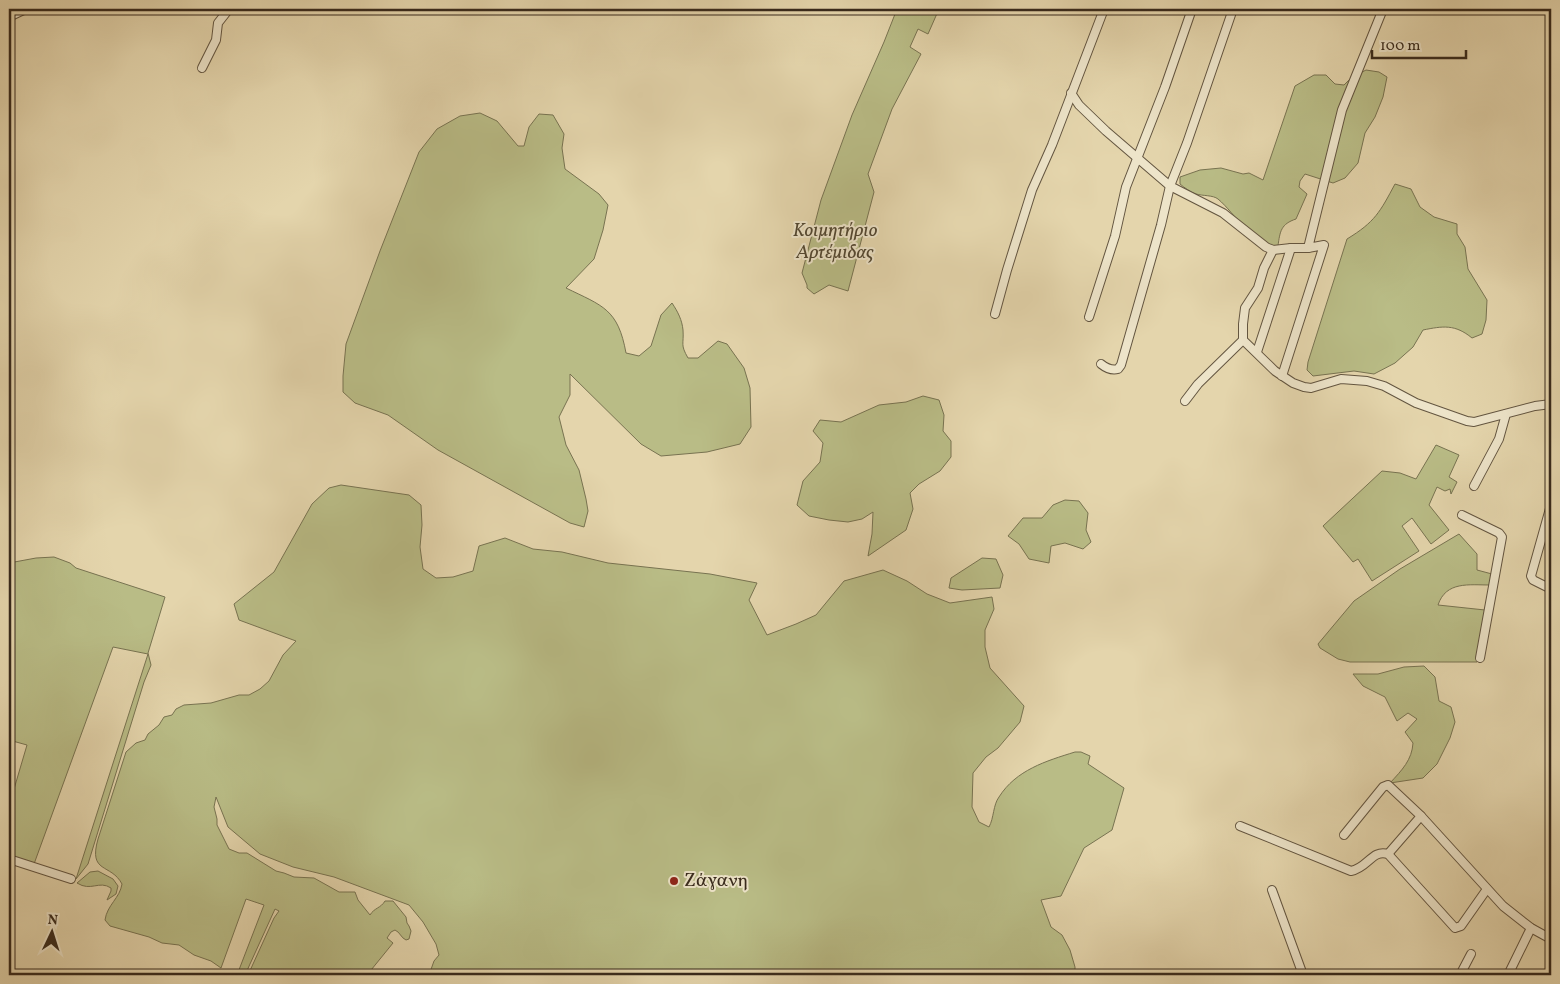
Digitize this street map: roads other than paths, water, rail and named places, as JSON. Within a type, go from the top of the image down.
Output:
[{"type":"street","points":[[9,17],[26,9]]},
{"type":"street","points":[[202,68],[215,43],[218,23],[229,9]]},
{"type":"street","points":[[995,314],[1032,190],[1052,146],[1104,9]]},
{"type":"street","points":[[1090,318],[1115,236],[1126,187],[1165,87],[1192,9]]},
{"type":"street","points":[[1101,364],[1114,370],[1118,369],[1121,365],[1161,225],[1170,186],[1190,135],[1233,9]]},
{"type":"street","points":[[1308,248],[1342,110],[1383,9]]},
{"type":"street","points":[[1071,94],[1079,105],[1137,159],[1170,186],[1223,213],[1266,247],[1273,250],[1324,245],[1282,376]]},
{"type":"street","points":[[1257,352],[1291,248]]},
{"type":"street","points":[[1184,401],[1198,384],[1243,340],[1245,308],[1258,288],[1264,268],[1273,250]]},
{"type":"street","points":[[1243,340],[1275,371],[1293,383],[1311,388],[1341,379],[1352,378],[1376,383],[1416,403],[1466,421],[1482,421],[1535,406],[1551,404]]},
{"type":"street","points":[[1474,486],[1499,439],[1506,414]]},
{"type":"street","points":[[1551,505],[1531,576],[1532,579],[1551,589]]},
{"type":"street","points":[[1462,515],[1499,533],[1502,537],[1480,658]]},
{"type":"street","points":[[1344,835],[1383,787],[1386,785],[1390,786],[1421,816],[1503,906],[1531,928],[1551,939]]},
{"type":"street","points":[[1388,854],[1421,816]]},
{"type":"street","points":[[1240,826],[1351,871],[1362,868],[1375,854],[1383,852],[1388,854],[1455,928],[1461,926],[1487,889]]},
{"type":"street","points":[[9,859],[71,880]]},
{"type":"street","points":[[1272,890],[1303,975]]},
{"type":"street","points":[[1508,975],[1531,928]]},
{"type":"street","points":[[1460,975],[1471,954]]},
{"type":"place","name":"Ζάγανη","points":[[674,881]]},
{"type":"park label","name":"Κοιμητήριο Αρτέμιδας","points":[[835,242]]}]
